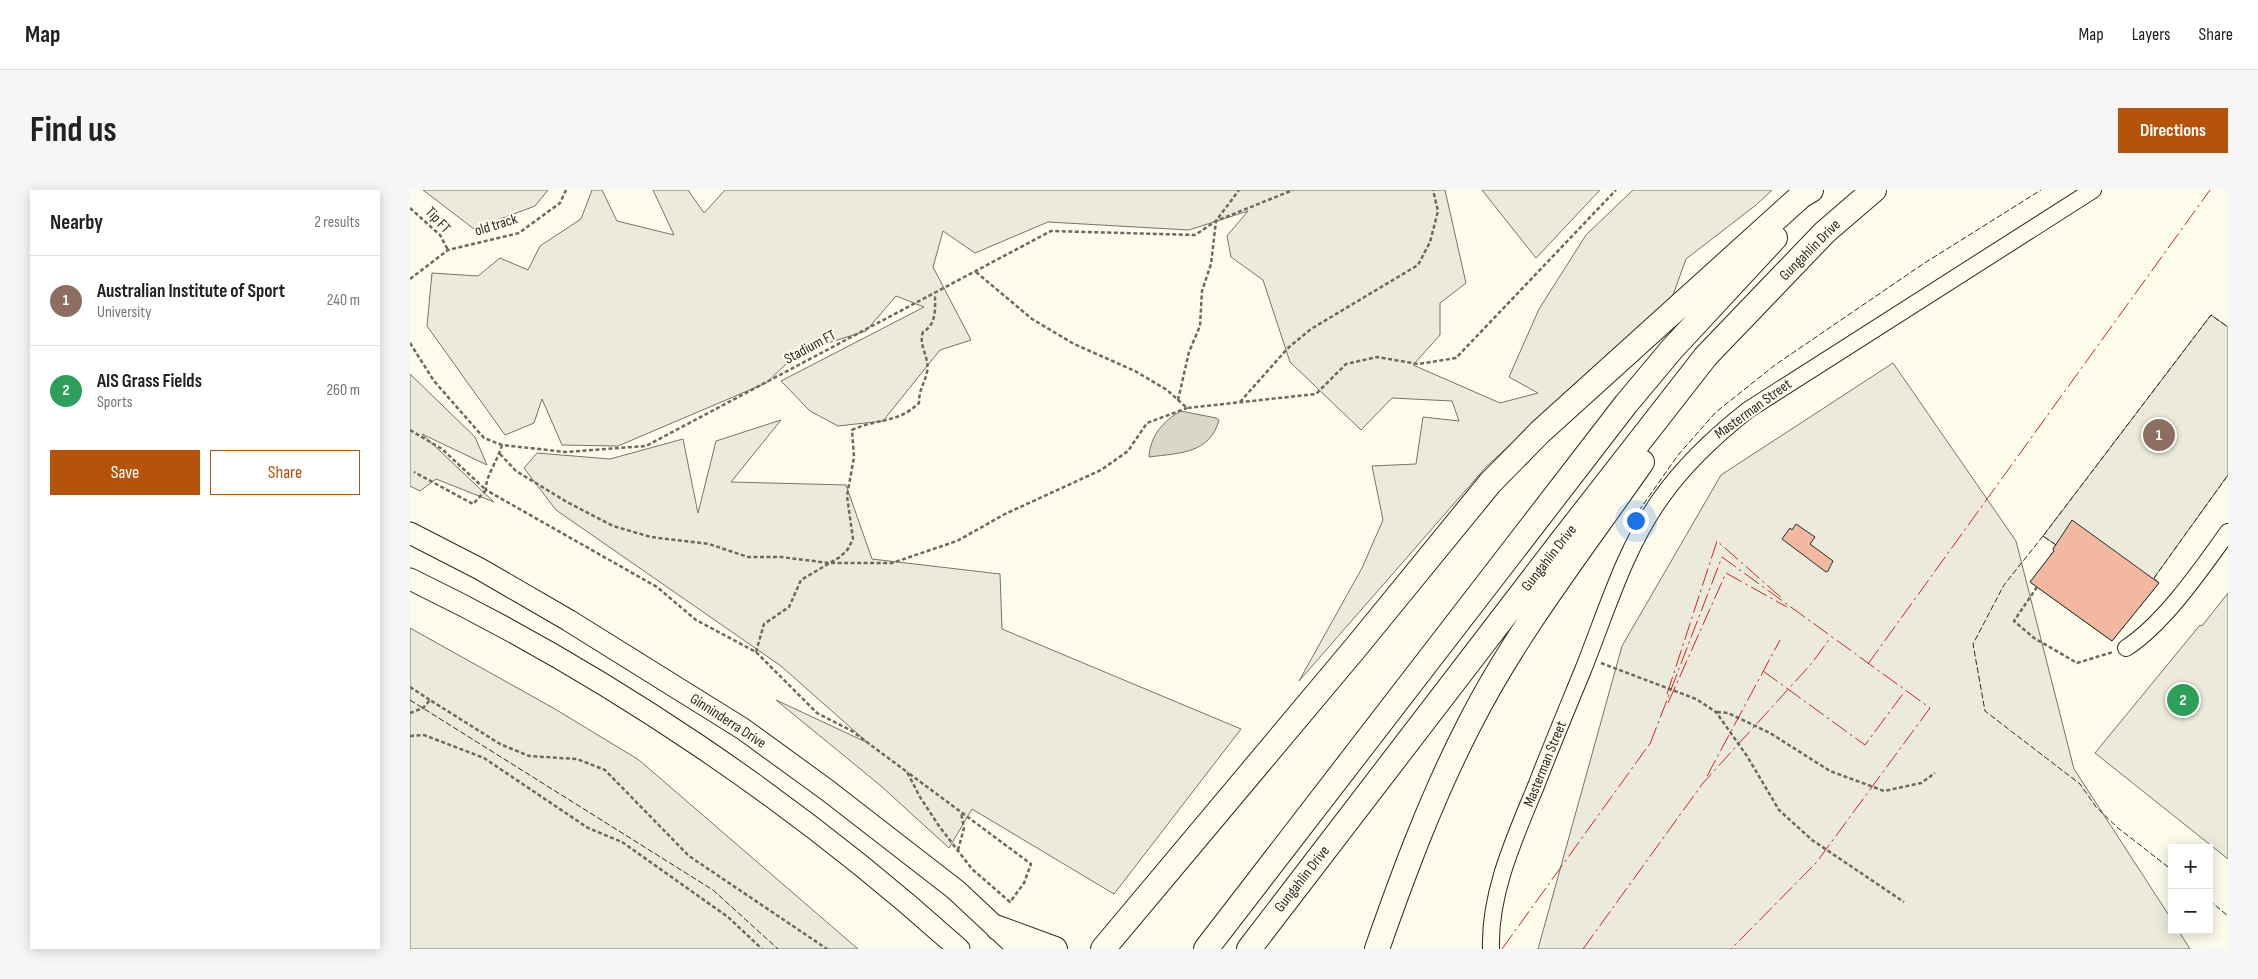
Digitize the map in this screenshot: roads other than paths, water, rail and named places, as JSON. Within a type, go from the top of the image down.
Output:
[{"type":"highway","points":[[1102,948],[1357,646],[1490,483],[1540,432],[1781,213],[1811,190]]},
{"type":"highway","points":[[1206,949],[1626,404],[1689,331],[1821,190]]},
{"type":"highway","name":"Gungahlin Drive","points":[[1249,949],[1654,421],[1706,356],[1825,232],[1874,190]]},
{"type":"highway","points":[[1377,949],[1411,852],[1439,788],[1469,724],[1505,662],[1666,428],[1736,340],[1775,285]]},
{"type":"highway","points":[[998,928],[1055,949]]},
{"type":"main road","name":"Ginninderra Drive","points":[[410,533],[480,569],[568,620],[743,729],[828,790],[956,890],[1019,949]]},
{"type":"main road","points":[[410,579],[460,603],[552,654],[636,705],[722,763],[857,864],[959,949]]},
{"type":"street","name":"Masterman Street","points":[[1491,949],[1490,936],[1501,878],[1518,829],[1634,543],[1660,499],[1710,440],[1748,410],[2093,190]]},
{"type":"street","points":[[2126,648],[2138,640],[2189,586],[2228,532]]},
{"type":"place","name":"Australian Institute of Sport","points":[[2159,435]]},
{"type":"place","name":"AIS Grass Fields","points":[[2183,700]]}]
